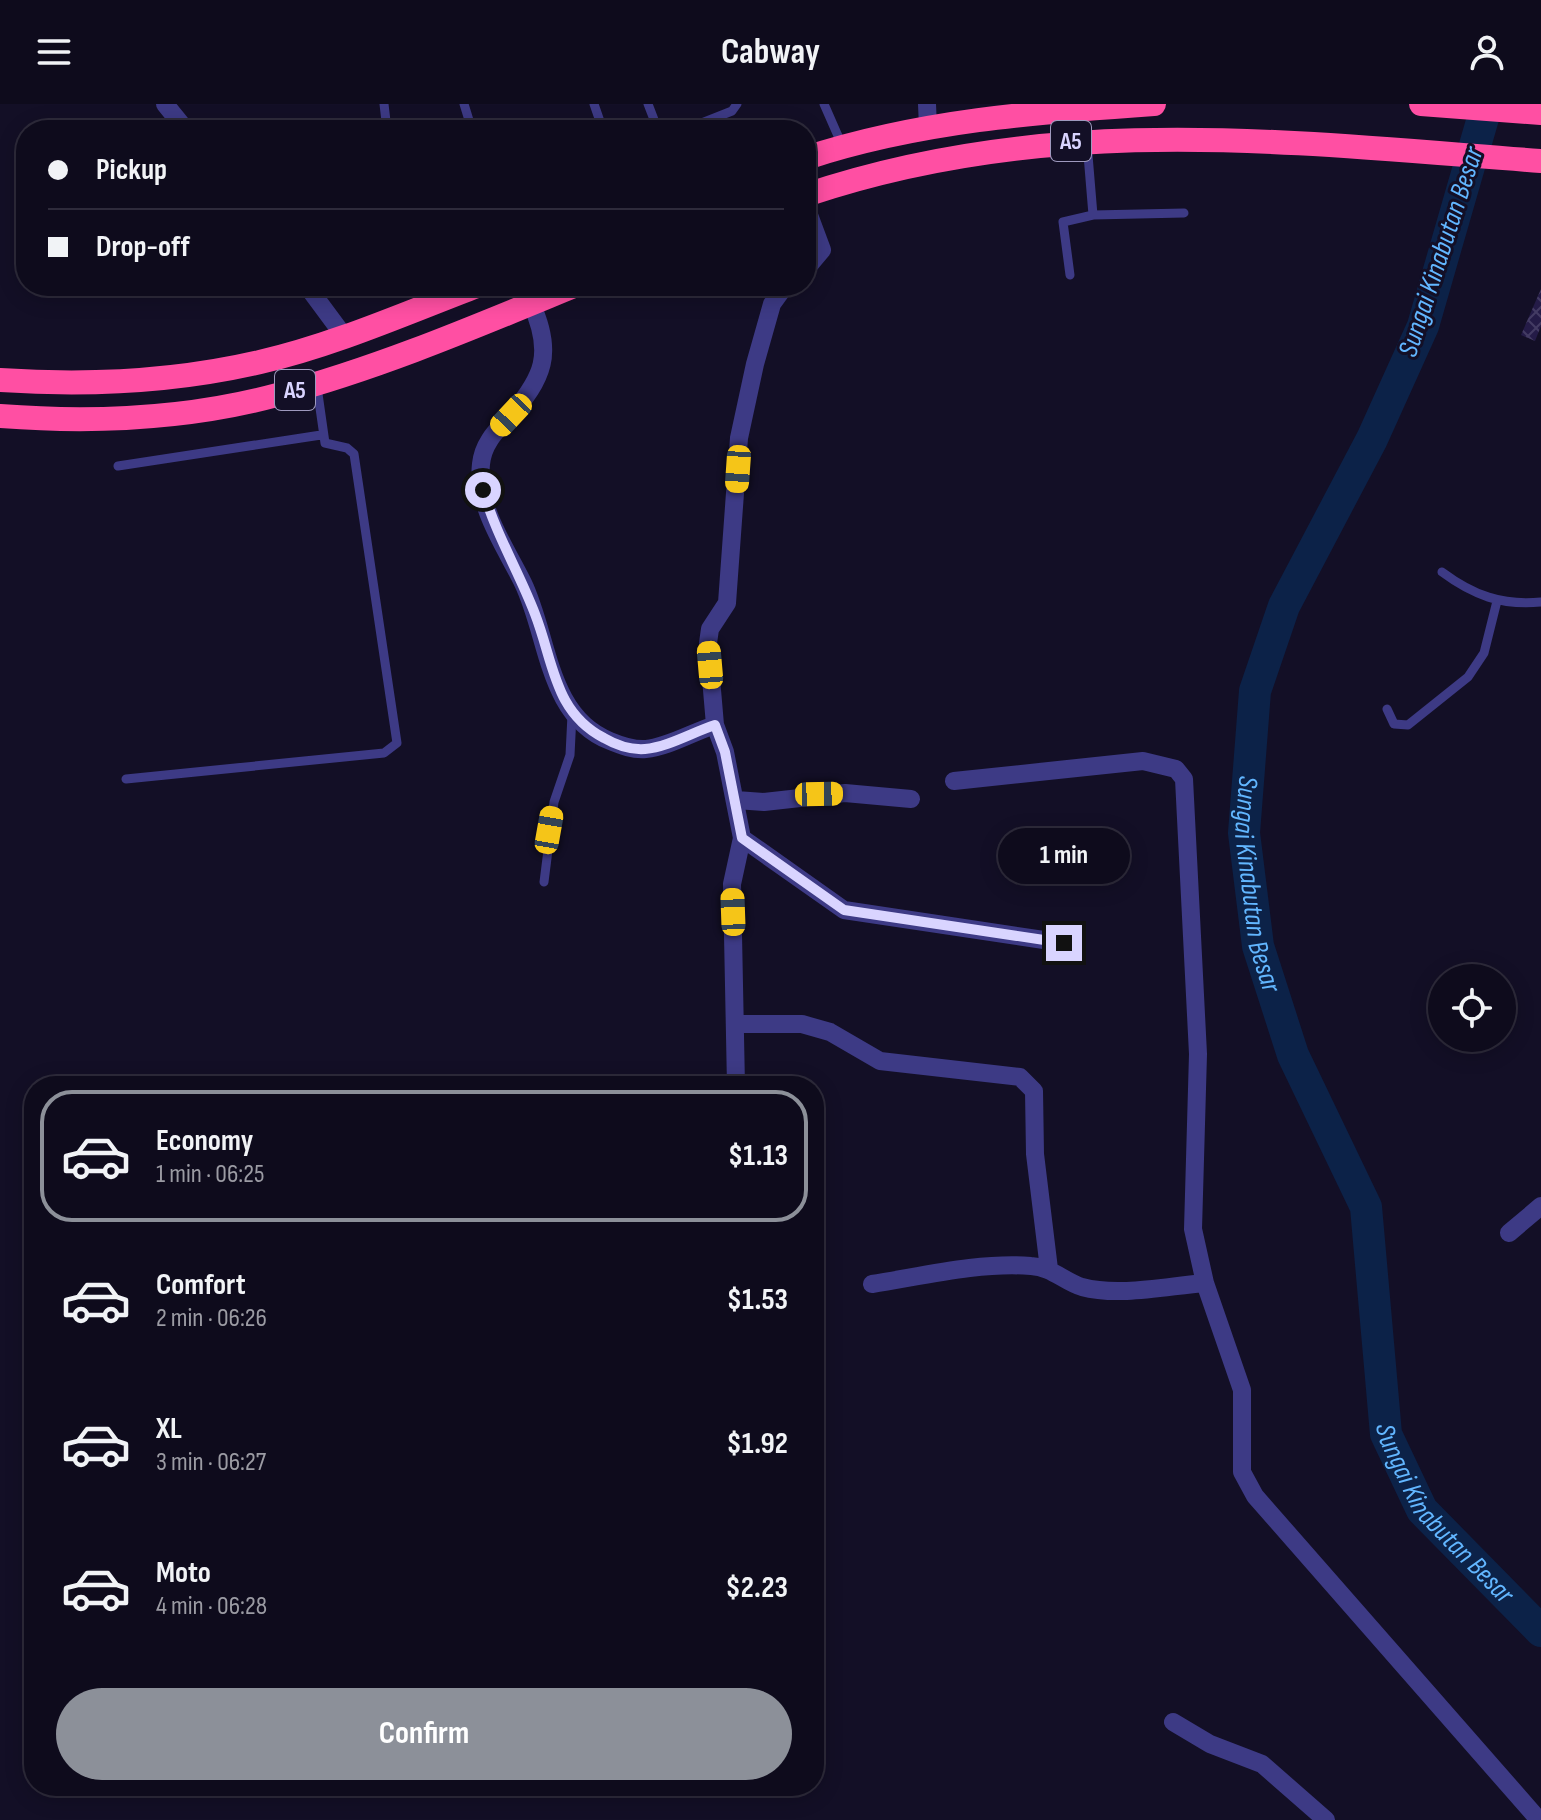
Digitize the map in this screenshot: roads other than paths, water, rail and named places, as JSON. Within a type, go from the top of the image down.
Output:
[{"type":"highway","name":"A5","points":[[816,155],[928,116],[1154,104]]},
{"type":"highway","points":[[1421,104],[1541,113]]},
{"type":"highway","name":"A5","points":[[816,192],[879,171],[932,160],[1087,140],[1199,139],[1541,161]]},
{"type":"highway","name":"A5","points":[[0,380],[127,383],[261,362],[344,336],[450,296]]},
{"type":"highway","name":"A5","points":[[0,416],[55,420],[134,418],[237,404],[317,384],[549,296]]},
{"type":"street","points":[[165,104],[178,120]]},
{"type":"street","points":[[816,234],[822,250],[816,257]]},
{"type":"street","points":[[314,296],[344,336]]},
{"type":"street","points":[[736,1076],[732,884],[742,838],[725,752],[715,725],[708,643],[710,629],[727,603],[739,438],[772,304],[778,296]]},
{"type":"street","points":[[531,303],[544,331],[545,352],[540,370],[523,401],[489,439],[481,468],[492,521],[524,583],[558,686],[572,715],[596,734],[627,748],[646,749],[715,725]]},
{"type":"street","points":[[954,781],[1143,761],[1176,769],[1184,779],[1198,1054],[1193,1229],[1205,1283],[1242,1390],[1242,1472],[1255,1496],[1539,1820]]},
{"type":"street","points":[[736,800],[764,802],[845,793],[911,799]]},
{"type":"street","points":[[742,838],[844,910],[1064,943]]},
{"type":"street","points":[[737,1024],[802,1024],[830,1032],[880,1061],[1020,1077],[1028,1081],[1034,1091],[1035,1154],[1049,1269]]},
{"type":"street","points":[[1509,1233],[1541,1206]]},
{"type":"street","points":[[872,1284],[973,1269],[1030,1266],[1049,1269],[1080,1286],[1106,1290],[1205,1283]]},
{"type":"street","points":[[1173,1722],[1210,1744],[1262,1764],[1326,1820]]},
{"type":"lane","points":[[709,120],[732,111],[737,104]]},
{"type":"lane","points":[[824,104],[842,146]]},
{"type":"lane","points":[[1087,140],[1093,215]]},
{"type":"lane","points":[[1070,275],[1063,222],[1093,215],[1184,213]]},
{"type":"lane","points":[[126,779],[384,753],[397,743],[354,454],[347,448],[325,443],[321,435],[317,384]]},
{"type":"lane","points":[[118,466],[321,435]]},
{"type":"lane","points":[[1442,572],[1470,593],[1497,601],[1541,602]]},
{"type":"lane","points":[[1387,709],[1394,724],[1408,725],[1468,677],[1484,653],[1497,601]]},
{"type":"lane","points":[[544,882],[554,802],[570,755],[572,715]]},
{"type":"waterway","name":"Sungai Kinabutan Besar","points":[[1487,104],[1423,326],[1372,439],[1284,606],[1255,691],[1244,833],[1258,946],[1293,1055],[1366,1207],[1386,1434],[1422,1510],[1541,1631]]}]
